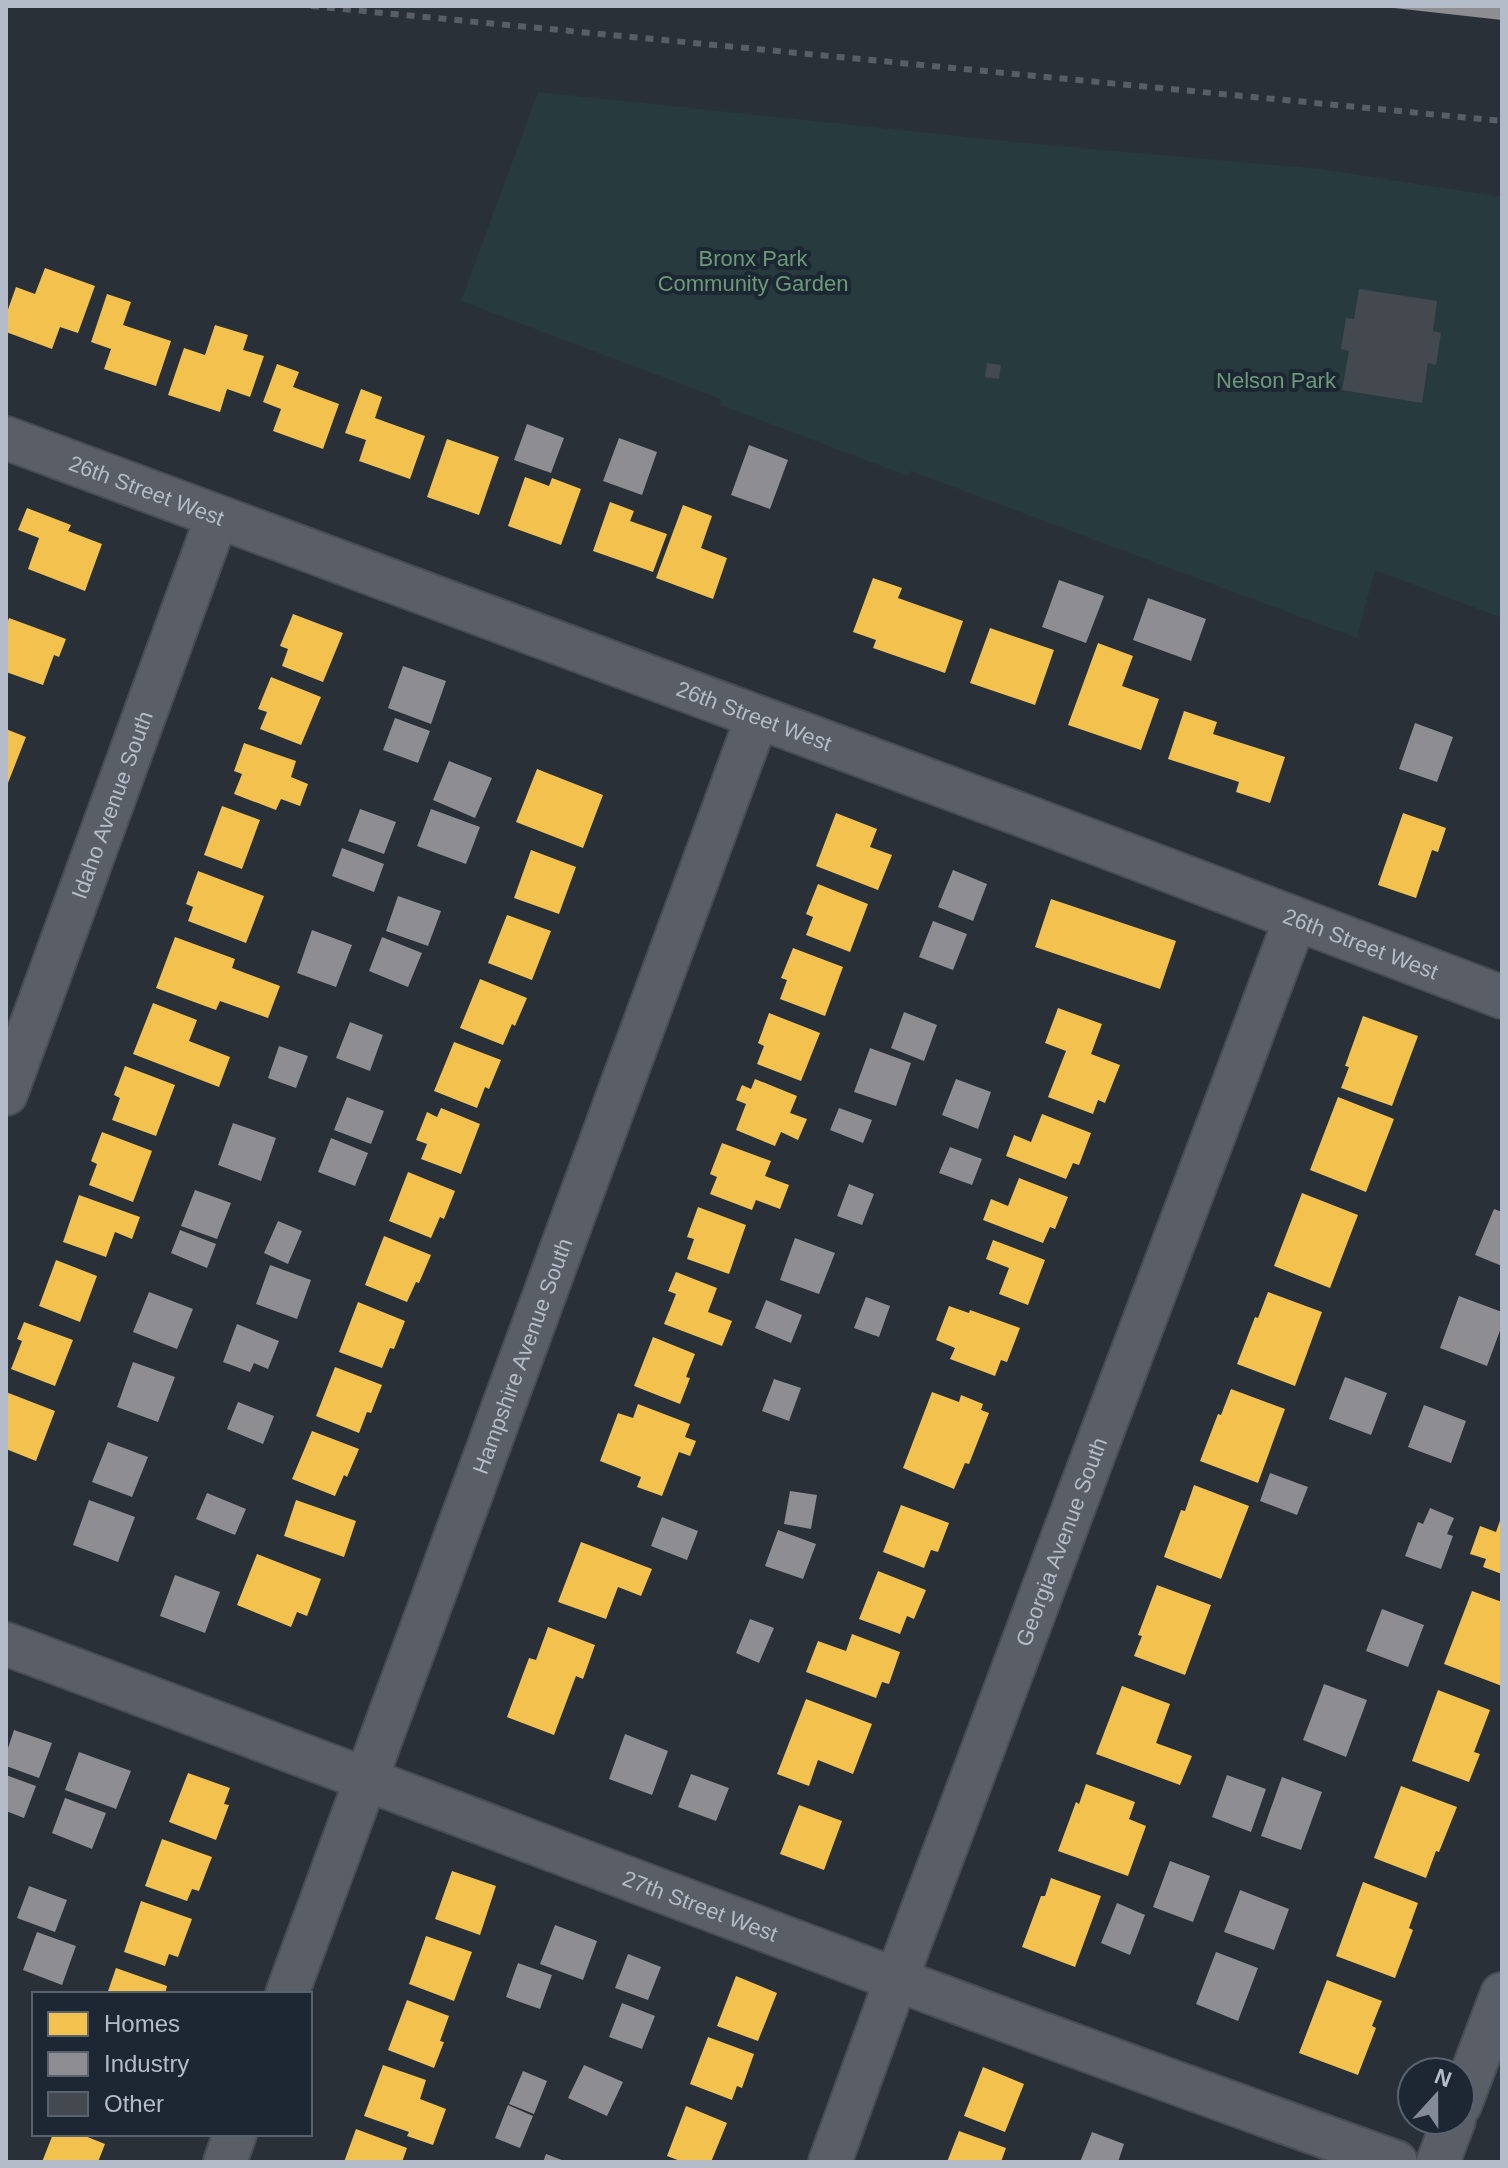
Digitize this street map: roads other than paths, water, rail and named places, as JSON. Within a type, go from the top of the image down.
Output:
[{"type":"street","name":"26th Street West","points":[[6,438],[1030,818],[1502,997]]},
{"type":"street","name":"Idaho Avenue South","points":[[6,1094],[217,517]]},
{"type":"street","name":"Hampshire Avenue South","points":[[288,1992],[757,718]]},
{"type":"street","name":"Georgia Avenue South","points":[[830,2162],[1295,920]]},
{"type":"street","name":"27th Street West","points":[[6,1644],[896,1980],[1396,2162]]},
{"type":"street","points":[[1476,2063],[1502,1994]]},
{"type":"street","points":[[225,2162],[234,2136]]},
{"type":"street","points":[[1438,2162],[1448,2136]]},
{"type":"railway","points":[[311,6],[1502,121]]},
{"type":"park label","name":"Bronx Park Community Garden","points":[[753,270]]},
{"type":"park label","name":"Nelson Park","points":[[1276,380]]}]
